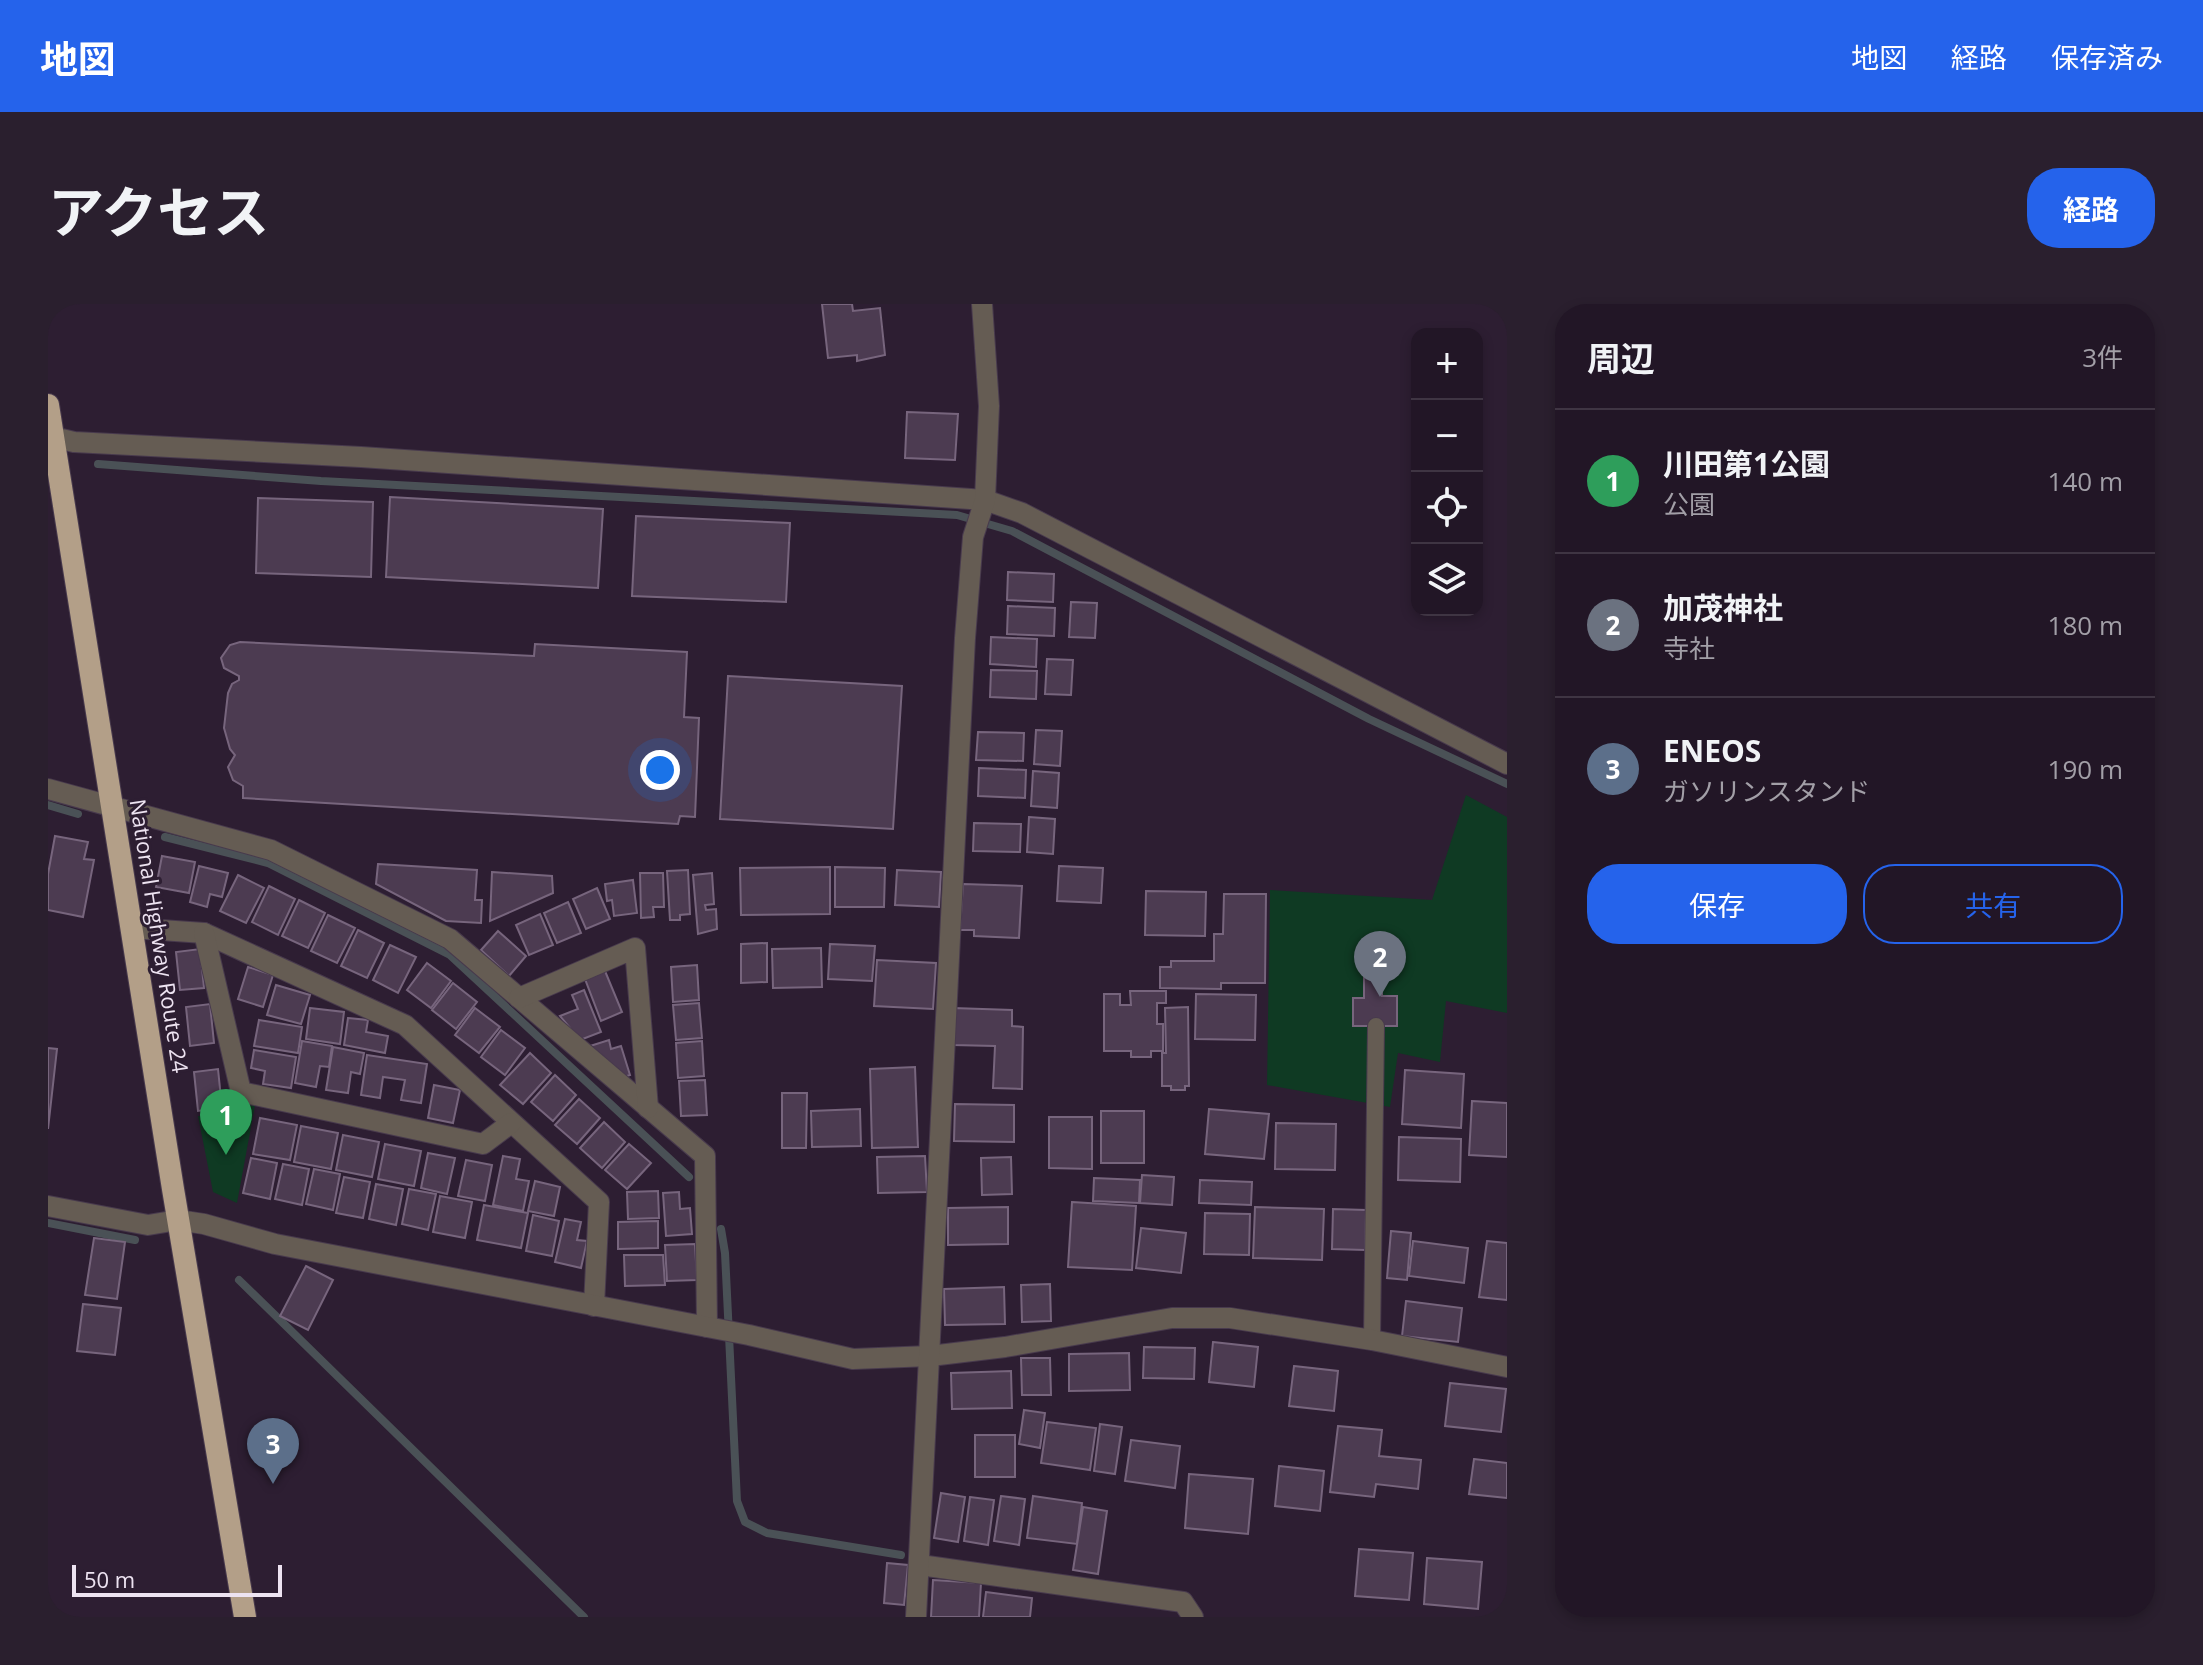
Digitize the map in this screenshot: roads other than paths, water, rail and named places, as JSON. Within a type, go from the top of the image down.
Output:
[{"type":"highway","name":"National Highway Route 24","points":[[48,405],[178,1220],[245,1617]]},
{"type":"street","points":[[916,1617],[965,638],[973,537],[985,500],[989,406],[982,304]]},
{"type":"street","points":[[53,437],[74,442],[361,457],[985,500],[1022,513],[1507,764]]},
{"type":"street","points":[[48,789],[271,850],[450,939],[705,1156],[712,1328]]},
{"type":"street","points":[[132,928],[204,933],[405,1025],[599,1202],[594,1306]]},
{"type":"street","points":[[204,933],[241,1092],[483,1144],[511,1123]]},
{"type":"street","points":[[519,998],[635,948],[648,1108]]},
{"type":"street","points":[[48,1206],[148,1225],[178,1220],[204,1224],[275,1244],[749,1335],[853,1359],[930,1356],[1005,1347],[1172,1318],[1230,1318],[1372,1340],[1507,1367]]},
{"type":"street","points":[[920,1565],[1183,1602],[1193,1617]]},
{"type":"lane","points":[[1372,1340],[1376,1026]]},
{"type":"waterway","points":[[98,464],[321,481],[957,515],[1012,531],[1369,719],[1507,784]]},
{"type":"waterway","points":[[48,805],[78,814]]},
{"type":"waterway","points":[[165,837],[268,863],[450,955],[689,1177]]},
{"type":"waterway","points":[[48,1223],[135,1240]]},
{"type":"waterway","points":[[721,1229],[725,1253],[737,1501],[745,1522],[767,1533],[901,1555]]},
{"type":"waterway","points":[[239,1280],[584,1617]]},
{"type":"place","name":"加茂神社","points":[[1380,997]]},
{"type":"place","name":"川田第1公園","points":[[226,1155]]},
{"type":"place","name":"ENEOS","points":[[273,1484]]}]
